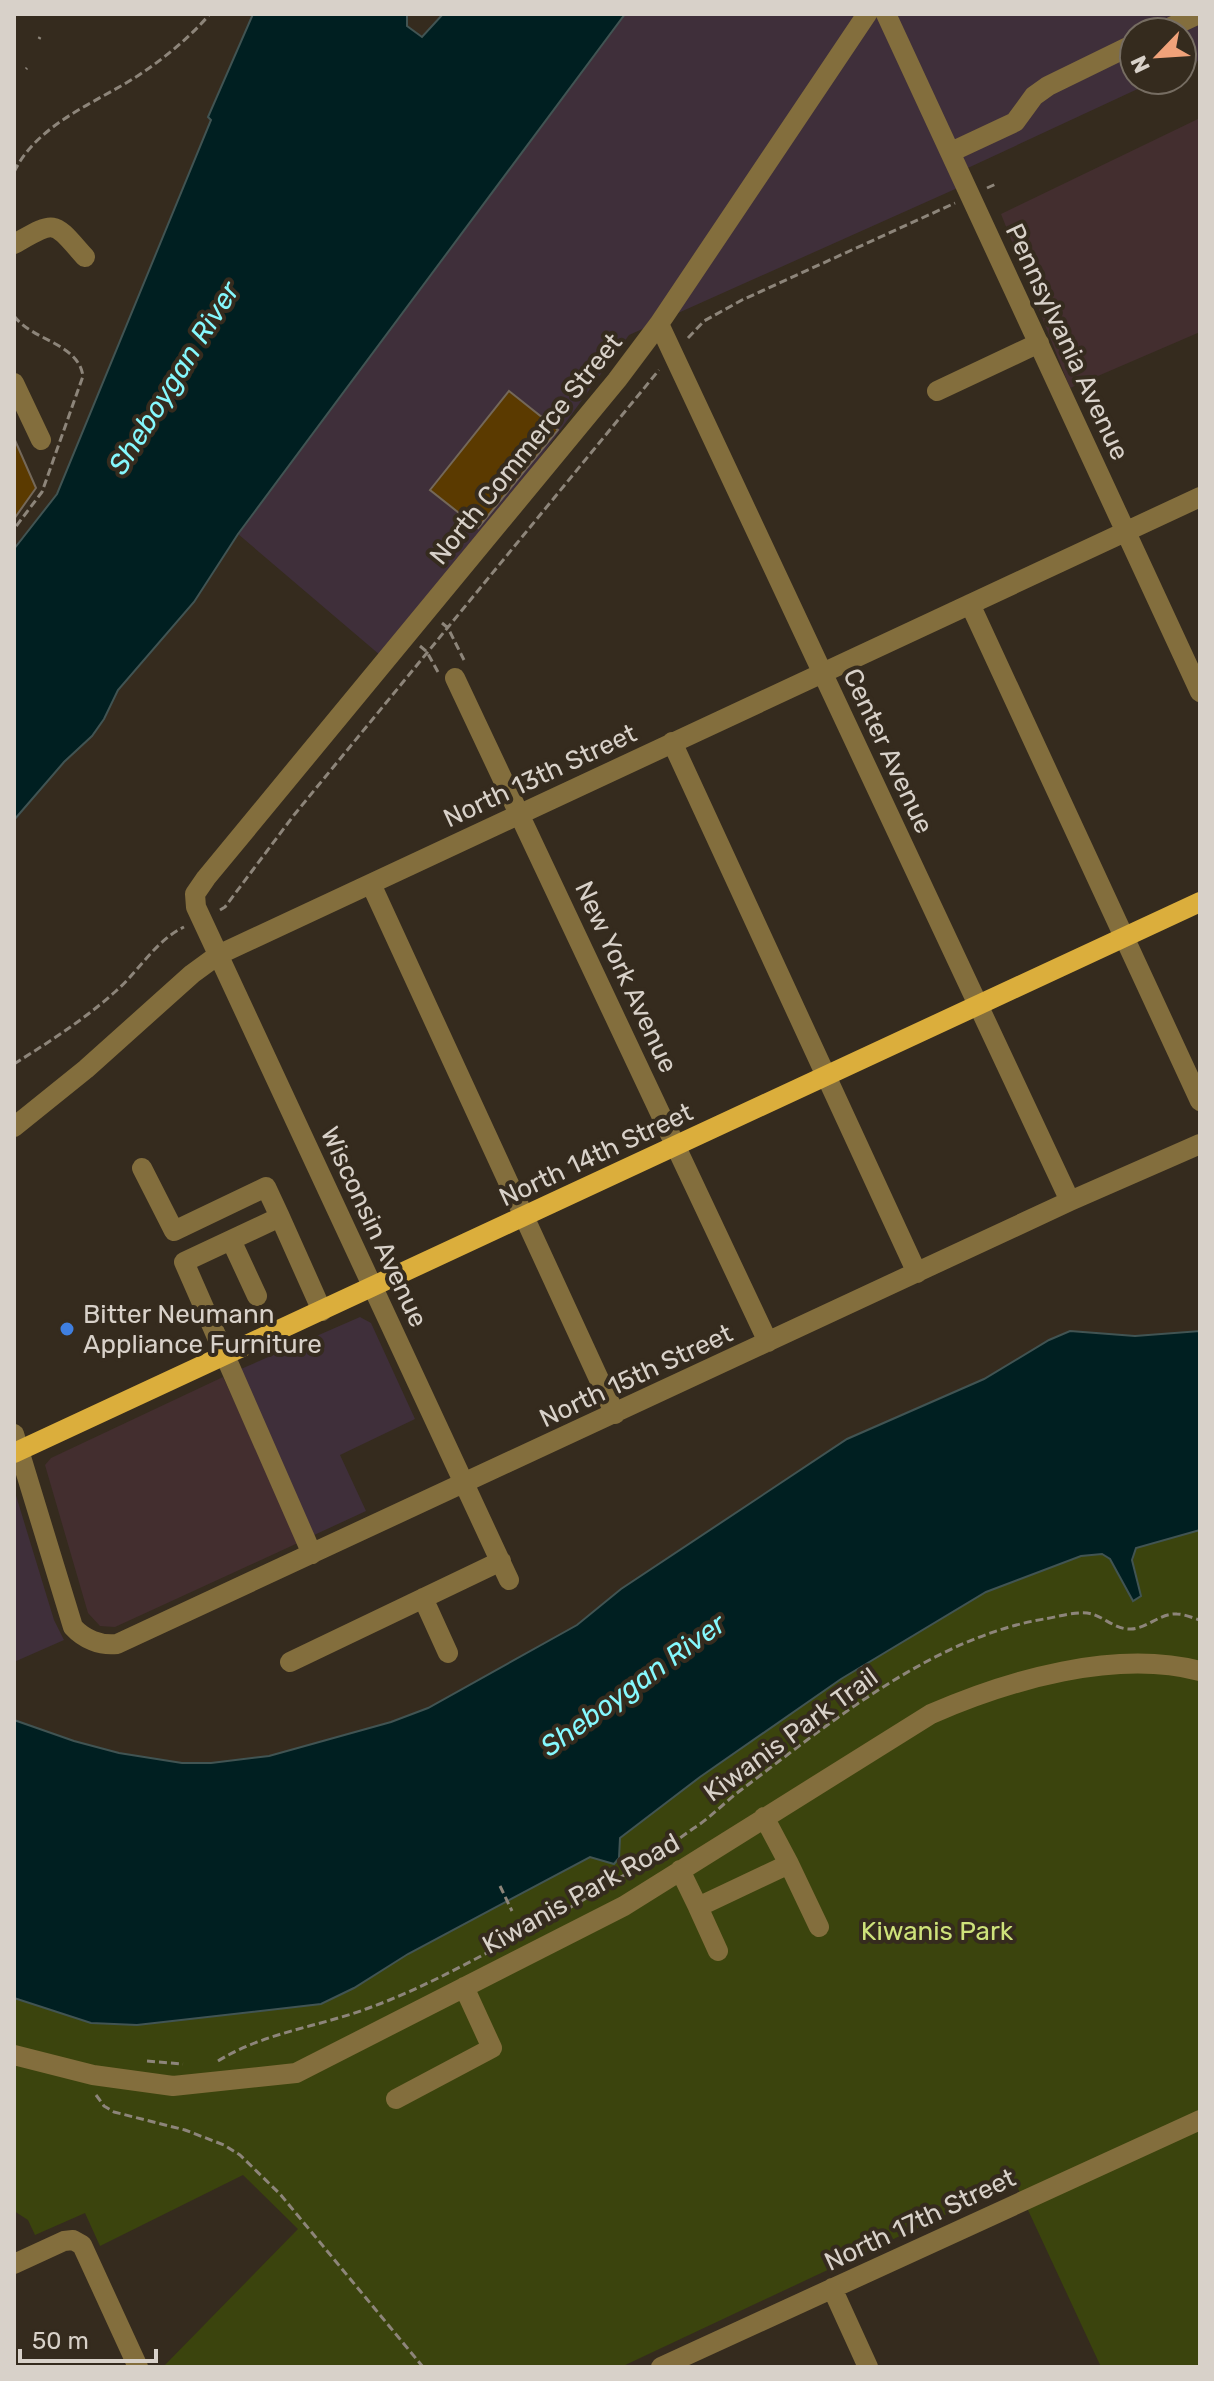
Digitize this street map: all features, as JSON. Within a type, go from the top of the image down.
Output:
[{"type":"main road","name":"North 14th Street","points":[[16,1446],[322,1311],[1200,902]]},
{"type":"street","name":"North Commerce Street","points":[[195,894],[617,380],[659,324],[867,14]]},
{"type":"street","name":"Pennsylvania Avenue","points":[[886,14],[1200,692]]},
{"type":"street","points":[[951,152],[1015,122],[1034,96],[1048,86],[1118,52]]},
{"type":"street","points":[[14,244],[40,228],[52,226],[62,231],[85,257]]},
{"type":"street","name":"Center Avenue","points":[[659,324],[1070,1201]]},
{"type":"street","points":[[937,391],[1039,343]]},
{"type":"street","points":[[14,383],[41,440]]},
{"type":"street","name":"North 13th Street","points":[[14,1127],[218,955],[1200,497]]},
{"type":"street","points":[[970,604],[1200,1101]]},
{"type":"street","name":"New York Avenue","points":[[455,678],[768,1342]]},
{"type":"street","points":[[672,742],[917,1273]]},
{"type":"street","points":[[371,884],[615,1414]]},
{"type":"street","name":"Wisconsin Avenue","points":[[195,894],[201,919],[509,1580]]},
{"type":"street","name":"North 15th Street","points":[[16,1446],[71,1623],[92,1641],[107,1645],[121,1643],[1070,1201],[1200,1144]]},
{"type":"street","points":[[142,1168],[174,1231],[266,1187],[322,1311]]},
{"type":"street","points":[[280,1217],[184,1262],[312,1554]]},
{"type":"street","points":[[231,1240],[257,1296]]},
{"type":"street","points":[[290,1662],[501,1561]]},
{"type":"street","points":[[423,1598],[448,1653]]},
{"type":"street","name":"Kiwanis Park Road","points":[[14,2055],[93,2075],[173,2086],[296,2073],[624,1906],[931,1714],[1001,1687],[1041,1677],[1128,1664],[1174,1666],[1200,1671]]},
{"type":"street","points":[[764,1817],[819,1927]]},
{"type":"street","points":[[698,1907],[789,1864]]},
{"type":"street","points":[[680,1870],[718,1951]]},
{"type":"street","points":[[396,2099],[492,2048],[464,1987]]},
{"type":"street","name":"North 17th Street","points":[[661,2367],[683,2362],[832,2288],[1200,2120]]},
{"type":"street","points":[[14,2264],[54,2245],[73,2240],[82,2245],[138,2367]]},
{"type":"street","points":[[832,2288],[868,2367]]},
{"type":"path","points":[[14,172],[46,132],[163,58],[210,14]]},
{"type":"path","points":[[14,1064],[62,1033],[116,991],[160,942],[225,907],[294,815],[427,652],[673,354],[704,321],[742,300],[971,195]]},
{"type":"path","points":[[14,316],[26,329],[74,355],[82,367],[83,376],[42,492],[14,529]]},
{"type":"path","points":[[409,636],[427,652],[445,686],[467,668],[448,628],[428,613]]},
{"type":"path","name":"Kiwanis Park Trail","points":[[211,2062],[264,2039],[328,2023],[390,2000],[604,1889],[695,1827],[820,1732],[904,1674],[930,1660],[1004,1629],[1067,1616],[1090,1613],[1128,1629],[1176,1614],[1200,1620]]},
{"type":"path","points":[[500,1886],[512,1911]]},
{"type":"path","points":[[138,2060],[183,2064]]},
{"type":"path","points":[[93,2075],[97,2099],[114,2112],[185,2130],[224,2145],[240,2155],[280,2194],[423,2367]]},
{"type":"shaded area","points":[[625,14],[1200,14],[1200,60],[1198,16],[1118,16],[1118,96],[1123,96],[957,173],[962,186],[629,335],[430,610],[387,661],[238,534]]},
{"type":"shaded area","points":[[1200,118],[1200,332],[1070,388],[1001,214]]},
{"type":"shaded area","points":[[360,1317],[371,1323],[415,1419],[340,1455],[366,1511],[312,1536],[234,1372]]},
{"type":"shaded area","points":[[223,1377],[300,1542],[115,1627],[100,1626],[88,1613],[45,1465],[51,1458]]},
{"type":"shaded area","points":[[14,1489],[54,1620],[64,1640],[14,1662]]},
{"type":"green space","name":"Kiwanis Park","points":[[1200,1530],[1200,2367],[1101,2367],[1015,2182],[621,2367],[163,2367],[298,2229],[243,2175],[100,2246],[85,2213],[35,2235],[28,2220],[14,2211],[14,1998],[91,2023],[137,2025],[321,2004],[590,1857],[614,1863],[619,1858],[620,1838],[700,1777],[841,1679],[986,1592],[1081,1556],[1102,1554],[1110,1559],[1132,1601],[1136,1548]]},
{"type":"water","name":"Sheboygan River","points":[[253,14],[407,14],[407,26],[422,37],[443,14],[625,14],[238,534],[194,602],[118,690],[92,736],[64,762],[14,820],[14,549],[57,494],[211,120],[208,117]]},
{"type":"water","name":"Sheboygan River","points":[[1070,1331],[1135,1336],[1200,1331],[1200,1530],[1136,1548],[1132,1560],[1141,1596],[1133,1601],[1110,1559],[1102,1554],[1081,1556],[986,1592],[841,1679],[700,1777],[620,1838],[619,1858],[614,1864],[590,1857],[321,2004],[137,2025],[91,2023],[14,1998],[14,1720],[119,1753],[182,1763],[269,1756],[391,1722],[428,1708],[577,1625],[621,1589],[847,1439],[984,1379]]},
{"type":"building","points":[[509,391],[558,430],[478,528],[430,490]]},
{"type":"building","points":[[14,438],[36,488],[14,519]]},
{"type":"place","name":"Bitter Neumann Appliance Furniture","points":[[67,1329]]}]
